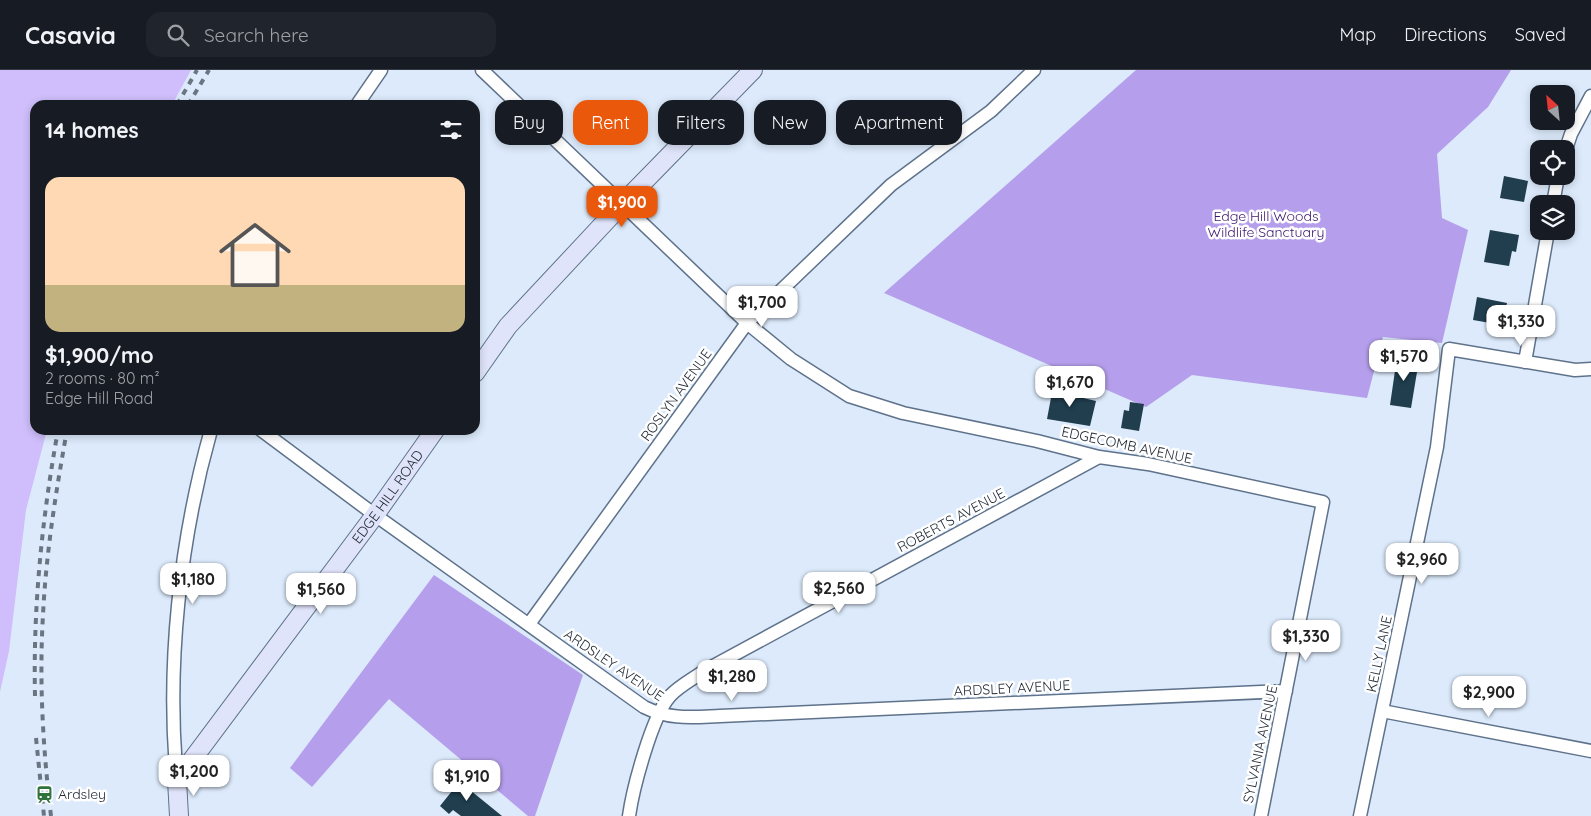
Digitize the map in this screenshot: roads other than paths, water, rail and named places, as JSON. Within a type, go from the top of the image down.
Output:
[{"type":"street","points":[[360,100],[381,70]]},
{"type":"street","name":"EDGECOMB AVENUE","points":[[482,70],[747,323],[791,359],[849,396],[903,413],[1037,441],[1099,457],[1148,464],[1323,502]]},
{"type":"street","points":[[480,366],[508,326],[622,204],[753,70]]},
{"type":"street","name":"ROSLYN AVENUE","points":[[529,624],[747,323],[891,185],[991,111],[1034,70]]},
{"type":"street","points":[[1570,140],[1591,96]]},
{"type":"street","points":[[1546,240],[1525,362],[1575,370],[1591,369]]},
{"type":"street","name":"KELLY LANE","points":[[1360,816],[1437,447],[1449,349],[1525,362]]},
{"type":"street","points":[[179,816],[175,757],[174,670],[180,582],[198,474],[210,435]]},
{"type":"street","name":"ARDSLEY AVENUE","points":[[269,435],[376,516],[658,714],[676,717],[720,716],[1286,691]]},
{"type":"street","name":"EDGE HILL ROAD","points":[[177,780],[376,516],[432,435]]},
{"type":"street","name":"ROBERTS AVENUE","points":[[629,816],[644,755],[658,714],[670,696],[704,671],[1099,457]]},
{"type":"street","name":"SYLVANIA AVENUE","points":[[1261,816],[1323,502]]},
{"type":"street","points":[[1382,711],[1591,751]]},
{"type":"railway","points":[[180,100],[197,70]]},
{"type":"railway","points":[[191,100],[209,70]]},
{"type":"railway","points":[[35,696],[37,596],[47,496],[57,435]]},
{"type":"railway","points":[[51,816],[42,716],[41,665],[44,592],[49,545],[66,435]]},
{"type":"railway","points":[[36,738],[44,816]]},
{"type":"place","name":"Ardsley","points":[[44,794]]},
{"type":"park label","name":"Edge Hill Woods Wildlife Sanctuary","points":[[1266,224]]}]
